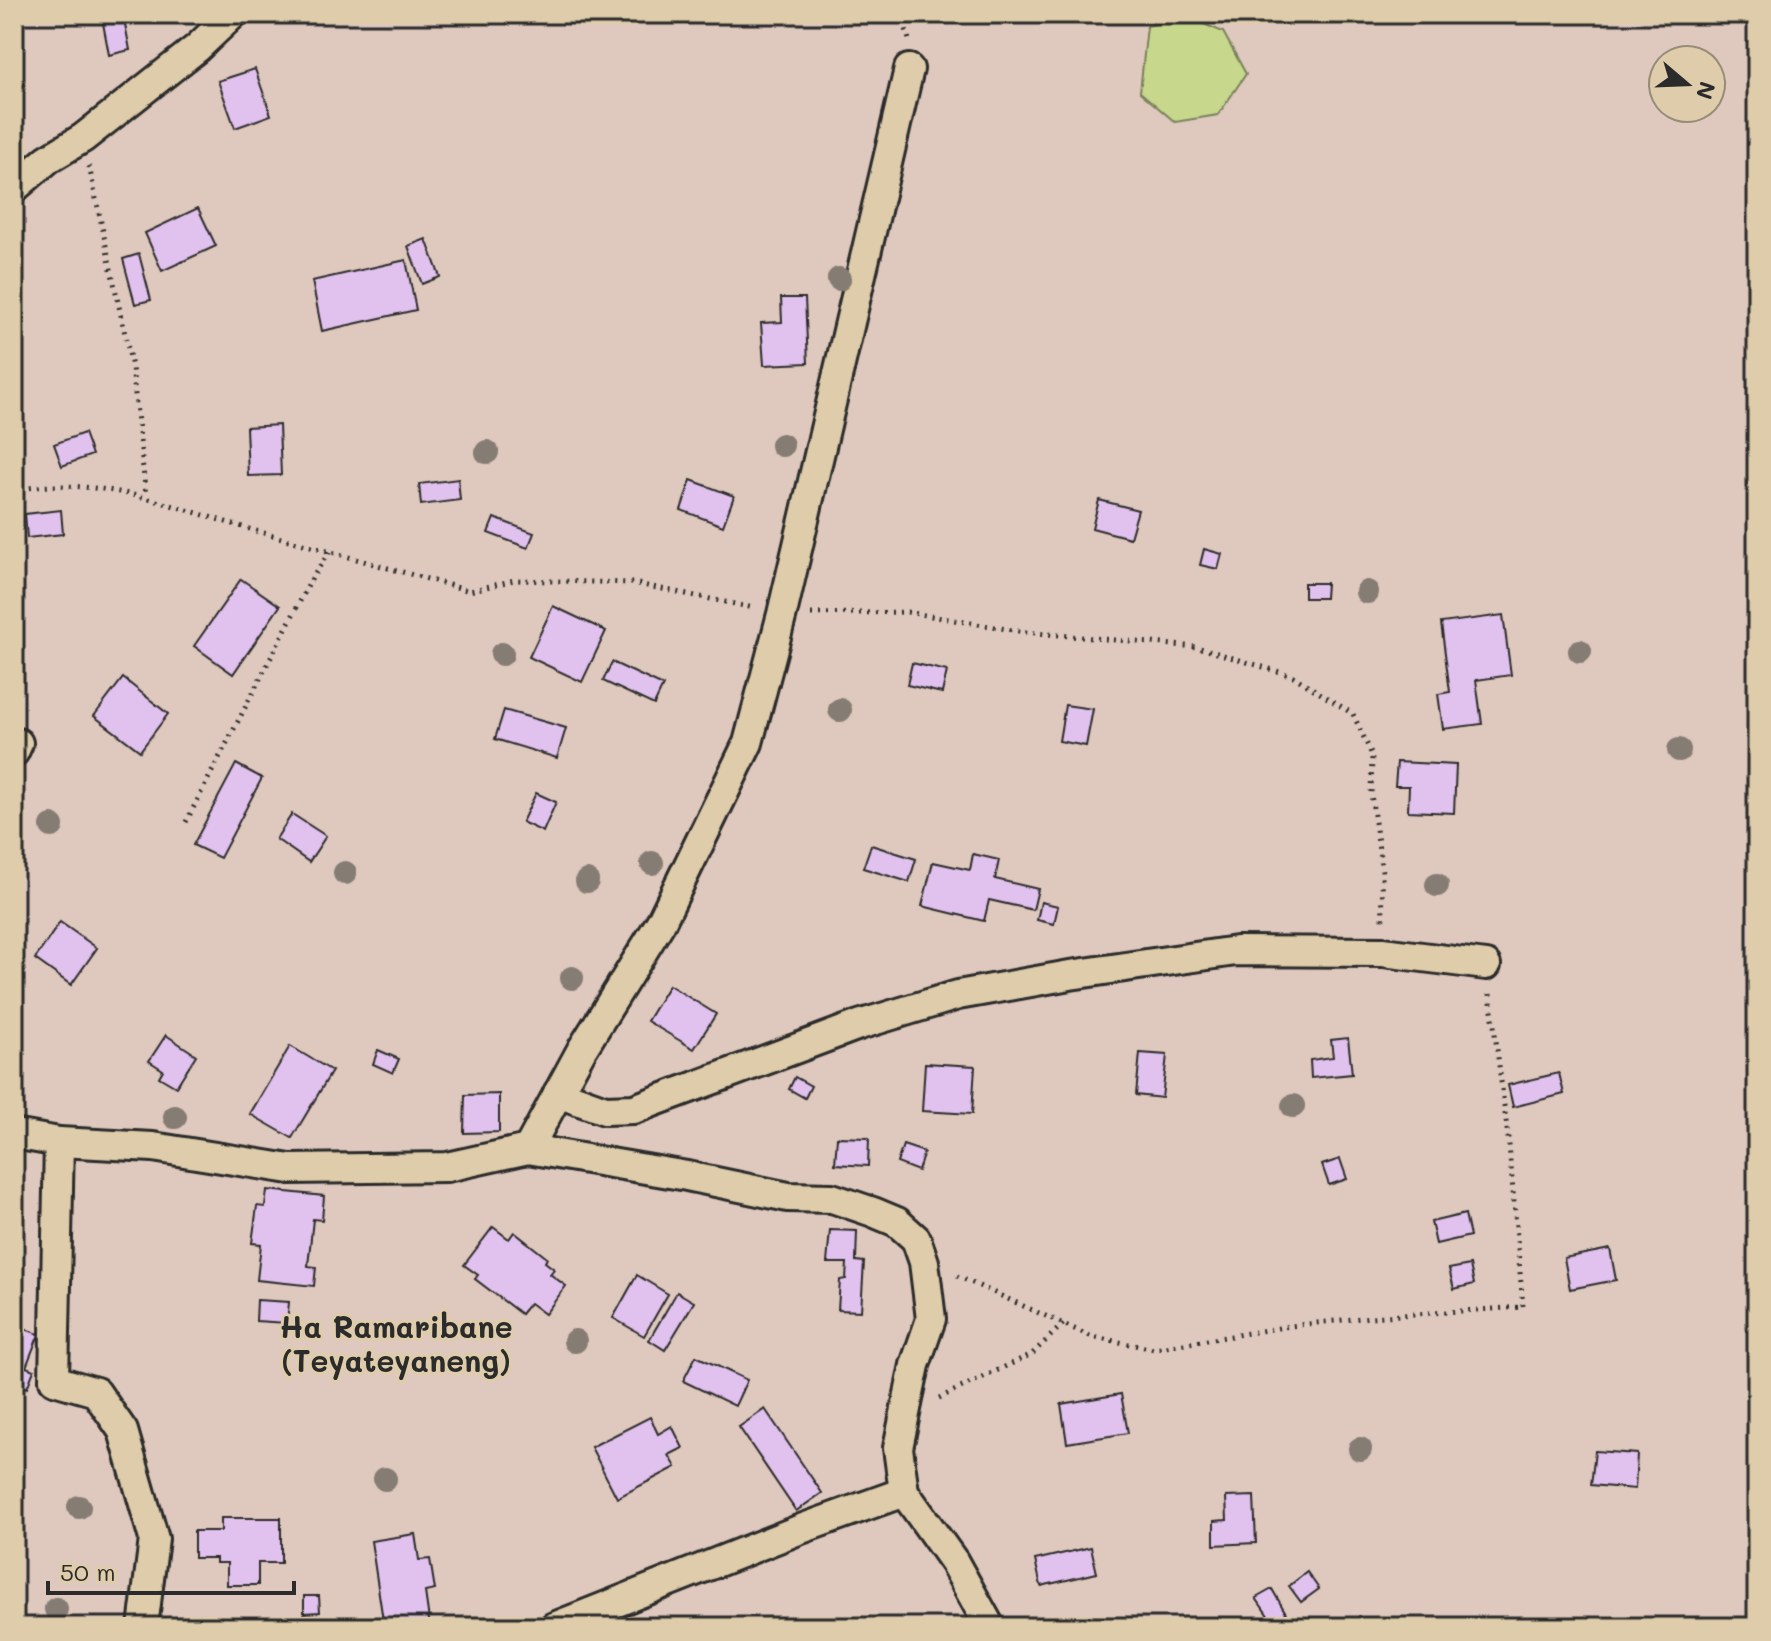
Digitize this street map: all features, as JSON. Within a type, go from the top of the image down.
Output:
[{"type":"street","points":[[14,188],[197,48],[233,14]]},
{"type":"street","points":[[528,1149],[581,1051],[661,922],[748,743],[785,599],[909,69]]},
{"type":"street","points":[[558,1093],[605,1110],[634,1109],[859,1025],[958,995],[1236,951],[1383,952],[1486,965]]},
{"type":"street","points":[[14,1134],[59,1142],[153,1147],[290,1169],[447,1167],[528,1149],[788,1197],[832,1198],[897,1222],[916,1239],[924,1262],[931,1319],[915,1365],[898,1448],[904,1492],[954,1562],[990,1627]]},
{"type":"street","points":[[59,1142],[54,1380],[96,1392],[123,1431],[154,1539],[143,1627]]},
{"type":"street","points":[[554,1627],[801,1529],[904,1492]]},
{"type":"path","points":[[862,14],[869,20],[880,14]]},
{"type":"path","points":[[83,138],[132,367],[146,496]]},
{"type":"path","points":[[186,822],[283,633],[330,551]]},
{"type":"path","points":[[924,1262],[1090,1336],[1154,1349],[1290,1326],[1370,1317],[1523,1307],[1509,1145],[1486,965]]},
{"type":"path","points":[[905,1413],[1032,1354],[1063,1324]]},
{"type":"green space","points":[[1187,17],[1223,32],[1246,74],[1218,115],[1175,122],[1140,92],[1147,26]]},
{"type":"building","points":[[124,19],[130,50],[109,55],[103,23]]},
{"type":"building","points":[[255,69],[271,115],[235,128],[218,81]]},
{"type":"building","points":[[198,208],[216,246],[162,271],[145,233]]},
{"type":"building","points":[[426,239],[440,277],[422,284],[408,246]]},
{"type":"building","points":[[139,254],[151,300],[135,304],[123,259]]},
{"type":"building","points":[[406,260],[416,310],[322,331],[312,281]]},
{"type":"building","points":[[781,298],[805,298],[808,363],[764,365],[761,323],[782,322]]},
{"type":"building","points":[[279,425],[281,475],[248,476],[246,427]]},
{"type":"building","points":[[84,433],[92,455],[62,466],[54,444]]},
{"type":"building","points":[[458,479],[460,500],[421,505],[419,484]]},
{"type":"building","points":[[691,480],[734,496],[723,526],[681,510]]},
{"type":"building","points":[[1099,500],[1138,510],[1130,538],[1092,528]]},
{"type":"building","points":[[61,510],[63,534],[27,538],[25,514]]},
{"type":"building","points":[[494,518],[534,533],[528,548],[488,533]]},
{"type":"building","points":[[1204,549],[1222,554],[1218,569],[1200,565]]},
{"type":"building","points":[[241,579],[280,606],[233,674],[194,646]]},
{"type":"building","points":[[1304,583],[1326,583],[1325,598],[1304,598]]},
{"type":"building","points":[[553,606],[606,631],[582,682],[529,657]]},
{"type":"building","points":[[1503,615],[1511,675],[1476,680],[1482,724],[1443,729],[1438,694],[1450,692],[1441,623]]},
{"type":"building","points":[[612,662],[663,686],[654,705],[603,681]]},
{"type":"building","points":[[912,663],[947,671],[942,693],[907,685]]},
{"type":"building","points":[[123,678],[168,714],[140,751],[94,716]]},
{"type":"building","points":[[1065,705],[1093,709],[1086,746],[1059,741]]},
{"type":"building","points":[[504,710],[566,728],[557,758],[495,739]]},
{"type":"building","points":[[1397,762],[1456,765],[1454,813],[1408,811],[1409,786],[1395,786]]},
{"type":"building","points":[[236,764],[262,778],[220,858],[193,845]]},
{"type":"building","points":[[536,793],[556,802],[543,832],[522,822]]},
{"type":"building","points":[[292,814],[326,836],[309,862],[276,839]]},
{"type":"building","points":[[871,845],[916,859],[909,882],[863,868]]},
{"type":"building","points":[[973,854],[999,860],[995,879],[1038,889],[1033,910],[989,900],[984,921],[922,906],[933,862],[970,870]]},
{"type":"building","points":[[1041,902],[1058,906],[1054,924],[1037,920]]},
{"type":"building","points":[[60,922],[97,948],[71,985],[35,959]]},
{"type":"building","points":[[669,985],[716,1014],[694,1049],[647,1021]]},
{"type":"building","points":[[166,1035],[196,1055],[176,1087],[159,1077],[163,1070],[149,1061]]},
{"type":"building","points":[[1348,1038],[1352,1074],[1311,1078],[1310,1060],[1333,1057],[1331,1040]]},
{"type":"building","points":[[290,1046],[332,1071],[292,1138],[250,1114]]},
{"type":"building","points":[[378,1050],[399,1059],[393,1073],[373,1064]]},
{"type":"building","points":[[1140,1053],[1167,1055],[1162,1098],[1136,1095]]},
{"type":"building","points":[[925,1063],[975,1066],[972,1114],[922,1111]]},
{"type":"building","points":[[1559,1073],[1564,1094],[1513,1107],[1508,1085]]},
{"type":"building","points":[[795,1077],[811,1086],[805,1098],[789,1089]]},
{"type":"building","points":[[499,1094],[499,1132],[464,1133],[465,1095]]},
{"type":"building","points":[[837,1137],[869,1138],[868,1166],[835,1164]]},
{"type":"building","points":[[903,1145],[924,1152],[918,1171],[897,1163]]},
{"type":"building","points":[[1340,1159],[1347,1179],[1329,1185],[1322,1165]]},
{"type":"building","points":[[267,1190],[324,1196],[322,1220],[313,1219],[308,1266],[316,1267],[314,1286],[257,1280],[261,1244],[252,1243],[257,1206],[265,1207]]},
{"type":"building","points":[[1465,1214],[1470,1236],[1436,1244],[1431,1222]]},
{"type":"building","points":[[493,1227],[509,1239],[514,1232],[547,1258],[545,1262],[554,1269],[550,1274],[566,1286],[545,1314],[530,1303],[521,1314],[475,1279],[478,1275],[464,1265]]},
{"type":"building","points":[[830,1230],[857,1231],[856,1261],[864,1262],[861,1311],[838,1310],[840,1280],[846,1279],[847,1263],[827,1263]]},
{"type":"building","points":[[1610,1249],[1616,1280],[1570,1289],[1564,1258]]},
{"type":"building","points":[[1470,1265],[1474,1284],[1454,1289],[1449,1269]]},
{"type":"building","points":[[637,1275],[668,1294],[644,1336],[613,1318]]},
{"type":"building","points":[[677,1292],[694,1302],[665,1350],[649,1340]]},
{"type":"building","points":[[257,1300],[289,1302],[287,1323],[256,1321]]},
{"type":"building","points":[[14,1325],[39,1334],[26,1367],[34,1370],[27,1388],[14,1383]]},
{"type":"building","points":[[696,1356],[747,1380],[735,1406],[683,1381]]},
{"type":"building","points":[[1121,1394],[1128,1433],[1067,1443],[1061,1404]]},
{"type":"building","points":[[765,1409],[822,1493],[796,1511],[739,1427]]},
{"type":"building","points":[[650,1417],[658,1434],[672,1426],[683,1448],[669,1455],[676,1467],[617,1498],[591,1447]]},
{"type":"building","points":[[1595,1451],[1637,1454],[1635,1489],[1591,1485]]},
{"type":"building","points":[[1254,1496],[1256,1543],[1214,1545],[1214,1521],[1227,1520],[1226,1497]]},
{"type":"building","points":[[221,1518],[281,1518],[281,1563],[258,1563],[258,1585],[227,1585],[227,1563],[216,1563],[216,1558],[194,1558],[194,1531],[221,1531]]},
{"type":"building","points":[[415,1534],[419,1560],[430,1559],[435,1590],[425,1592],[430,1627],[384,1627],[371,1541]]},
{"type":"building","points":[[1091,1547],[1097,1573],[1041,1586],[1035,1560]]},
{"type":"building","points":[[1307,1572],[1319,1589],[1301,1602],[1289,1586]]},
{"type":"building","points":[[1272,1589],[1287,1615],[1273,1623],[1256,1598]]},
{"type":"building","points":[[304,1596],[319,1596],[320,1612],[304,1613]]},
{"type":"district","name":"Ha Ramaribane (Teyateyaneng)","points":[[396,1343]]}]
